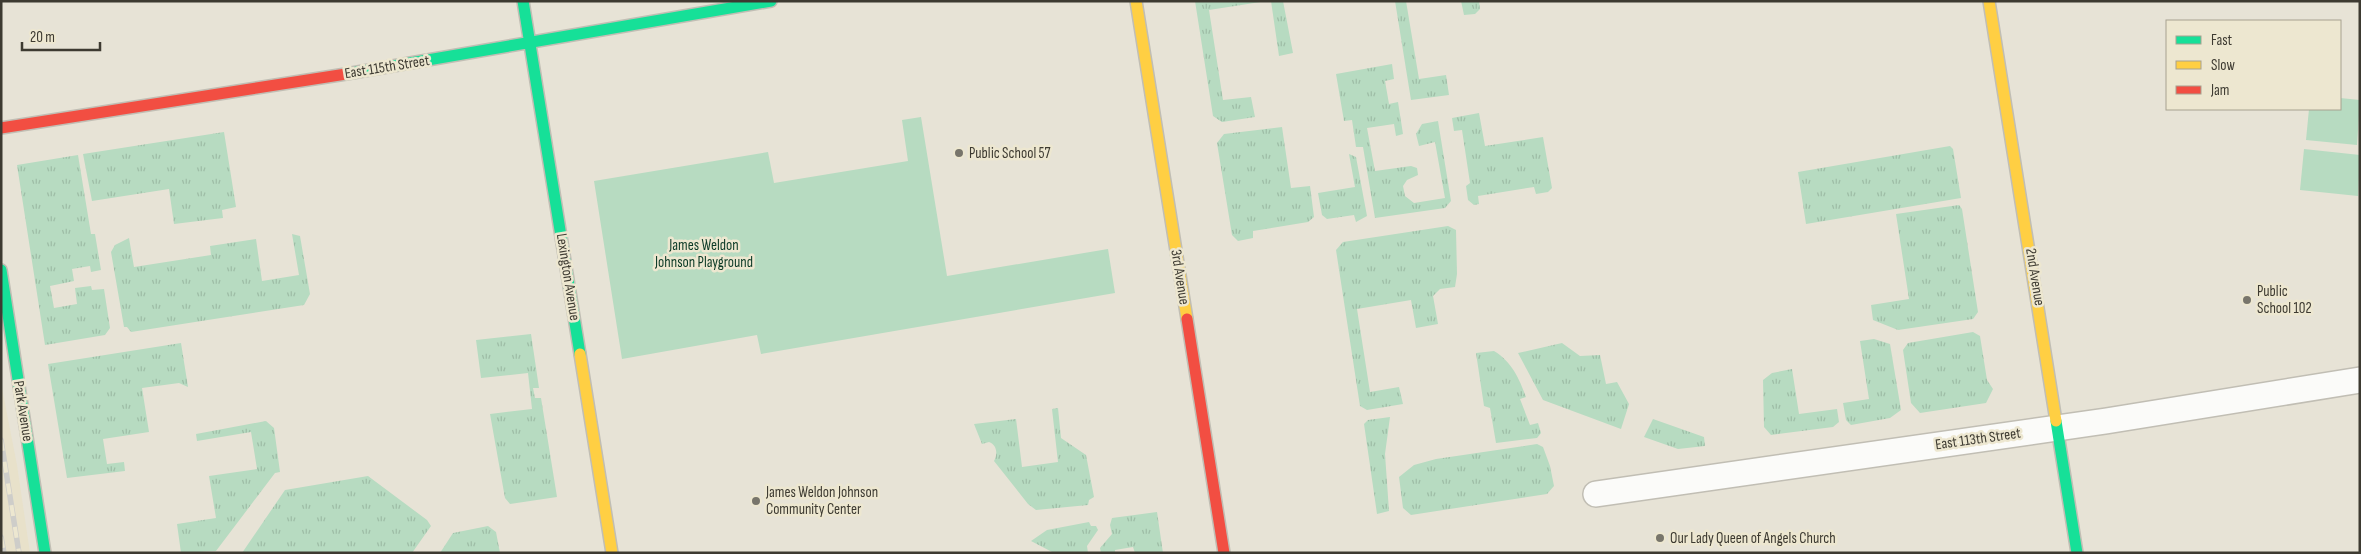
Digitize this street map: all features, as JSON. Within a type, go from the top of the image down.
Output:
[{"type":"main road","name":"Lexington Avenue","points":[[523,1],[612,553]]},
{"type":"main road","name":"East 115th Street","points":[[1,128],[771,1]]},
{"type":"main road","name":"3rd Avenue","points":[[1136,1],[1224,553]]},
{"type":"main road","name":"2nd Avenue","points":[[1990,1],[2077,553]]},
{"type":"main road","name":"Park Avenue","points":[[1,270],[45,553]]},
{"type":"street","name":"East 113th Street","points":[[1596,494],[2058,428],[2360,380]]},
{"type":"shaded area","points":[[1,383],[17,465],[30,553],[1,553]]},
{"type":"green space","points":[[1195,1],[1267,1],[1209,10],[1223,100],[1251,97],[1255,117],[1222,122],[1213,116]]},
{"type":"green space","points":[[1271,1],[1283,1],[1293,53],[1279,56]]},
{"type":"green space","points":[[1395,1],[1406,1],[1419,79],[1446,75],[1449,95],[1411,100]]},
{"type":"green space","points":[[1461,1],[1479,1],[1480,9],[1475,14],[1464,15]]},
{"type":"green space","points":[[1392,64],[1394,79],[1385,81],[1389,104],[1398,102],[1403,134],[1396,136],[1394,124],[1367,128],[1375,171],[1411,166],[1417,168],[1418,175],[1407,180],[1403,186],[1405,196],[1414,203],[1445,198],[1435,142],[1419,146],[1416,134],[1422,124],[1438,121],[1451,201],[1445,208],[1375,218],[1363,147],[1356,147],[1352,120],[1344,121],[1336,74]]},
{"type":"green space","points":[[2341,98],[2360,100],[2357,145],[2306,140],[2309,110],[2341,110]]},
{"type":"green space","points":[[1479,113],[1485,146],[1543,137],[1552,188],[1548,192],[1536,194],[1534,187],[1478,196],[1479,204],[1474,205],[1468,200],[1466,186],[1470,183],[1462,130],[1454,131],[1452,118]]},
{"type":"green space","name":"James Weldon Johnson Playground","points":[[921,117],[947,276],[1108,249],[1115,293],[761,354],[757,335],[622,359],[594,181],[768,152],[774,183],[908,161],[902,120]]},
{"type":"green space","points":[[1282,127],[1291,188],[1310,186],[1314,217],[1308,222],[1253,231],[1253,238],[1238,241],[1232,235],[1217,143],[1224,134]]},
{"type":"green space","points":[[224,132],[236,207],[222,210],[223,218],[174,224],[169,189],[92,201],[83,154]]},
{"type":"green space","points":[[1950,146],[1953,149],[1961,198],[1806,224],[1798,172]]},
{"type":"green space","points":[[2304,149],[2360,155],[2358,196],[2300,190]]},
{"type":"green space","points":[[1349,154],[1356,157],[1367,216],[1356,222],[1354,215],[1327,219],[1322,215],[1318,193],[1355,187]]},
{"type":"green space","points":[[78,155],[91,234],[95,234],[101,270],[91,272],[90,266],[72,269],[74,281],[50,286],[54,308],[77,304],[75,288],[91,286],[92,290],[104,289],[110,328],[105,335],[45,345],[17,165]]},
{"type":"green space","points":[[1959,205],[1962,209],[1978,312],[1973,319],[1898,330],[1873,320],[1871,305],[1909,299],[1896,214]]},
{"type":"green space","points":[[1448,226],[1456,230],[1457,274],[1455,287],[1440,289],[1433,296],[1438,324],[1416,328],[1411,300],[1357,309],[1370,392],[1399,387],[1403,404],[1367,410],[1360,406],[1336,250],[1343,242]]},
{"type":"green space","points":[[292,234],[300,236],[310,294],[304,305],[131,332],[127,327],[124,327],[111,252],[115,245],[129,238],[134,267],[211,255],[210,246],[256,239],[262,281],[299,275]]},
{"type":"green space","points":[[1973,332],[1980,336],[1987,380],[1993,389],[1986,403],[1920,413],[1911,403],[1903,350],[1908,343]]},
{"type":"green space","points":[[531,334],[539,388],[533,388],[535,398],[541,398],[557,497],[510,504],[505,498],[490,414],[532,409],[528,373],[481,378],[476,340]]},
{"type":"green space","points":[[1874,339],[1890,344],[1901,410],[1890,418],[1851,425],[1846,420],[1843,403],[1869,399],[1860,341]]},
{"type":"green space","points":[[181,343],[188,387],[179,383],[142,388],[149,432],[103,439],[107,464],[124,462],[125,471],[67,478],[48,364]]},
{"type":"green space","points":[[1562,343],[1580,356],[1600,355],[1606,384],[1617,382],[1629,404],[1621,429],[1543,400],[1518,353]]},
{"type":"green space","points":[[1494,351],[1506,360],[1518,377],[1526,397],[1520,399],[1530,425],[1538,423],[1541,433],[1537,438],[1496,443],[1490,408],[1484,406],[1476,353]]},
{"type":"green space","points":[[1792,369],[1799,414],[1837,409],[1839,422],[1833,427],[1771,435],[1764,427],[1763,380],[1772,373]]},
{"type":"green space","points":[[1058,408],[1061,438],[1086,455],[1094,497],[1089,500],[1088,505],[1036,510],[1028,504],[994,461],[995,447],[989,442],[982,444],[974,424],[1016,419],[1022,467],[1058,462],[1052,409]]},
{"type":"green space","points":[[1390,417],[1385,454],[1389,511],[1377,514],[1364,424],[1368,420]]},
{"type":"green space","points":[[1653,419],[1704,437],[1705,446],[1678,449],[1644,437]]},
{"type":"green space","points":[[266,421],[274,428],[280,472],[275,473],[216,551],[181,553],[177,524],[216,518],[209,476],[257,469],[251,432],[197,441],[196,434]]},
{"type":"green space","points":[[1537,444],[1543,447],[1550,466],[1554,486],[1547,494],[1411,515],[1403,508],[1399,477],[1414,465],[1436,459]]},
{"type":"green space","points":[[368,476],[427,520],[431,526],[412,553],[242,553],[285,490]]},
{"type":"green space","points":[[1157,512],[1163,553],[1135,553],[1133,547],[1115,550],[1115,553],[1101,553],[1100,548],[1112,534],[1110,525],[1112,518]]},
{"type":"green space","points":[[1089,522],[1091,526],[1096,526],[1098,530],[1087,546],[1088,553],[1054,553],[1031,541],[1047,530]]},
{"type":"green space","points":[[488,526],[496,532],[500,553],[440,553],[453,533]]},
{"type":"railway","points":[[1,440],[19,553]]},
{"type":"railway","points":[[1,537],[4,553]]},
{"type":"traffic: fast","points":[[523,1],[580,354]]},
{"type":"traffic: fast","points":[[346,74],[771,1]]},
{"type":"traffic: fast","points":[[1,270],[45,553]]},
{"type":"traffic: fast","points":[[2056,421],[2077,553]]},
{"type":"traffic: slow","points":[[1136,1],[1187,319]]},
{"type":"traffic: slow","points":[[1989,1],[2056,421]]},
{"type":"traffic: slow","points":[[580,354],[612,553]]},
{"type":"traffic: jam","points":[[1,128],[346,74]]},
{"type":"traffic: jam","points":[[1187,319],[1224,553]]},
{"type":"place","name":"Public School 57","points":[[959,153]]},
{"type":"place","name":"Public School 102","points":[[2247,300]]},
{"type":"place","name":"James Weldon Johnson Community Center","points":[[756,501]]},
{"type":"place","name":"Our Lady Queen of Angels Church","points":[[1660,538]]}]
